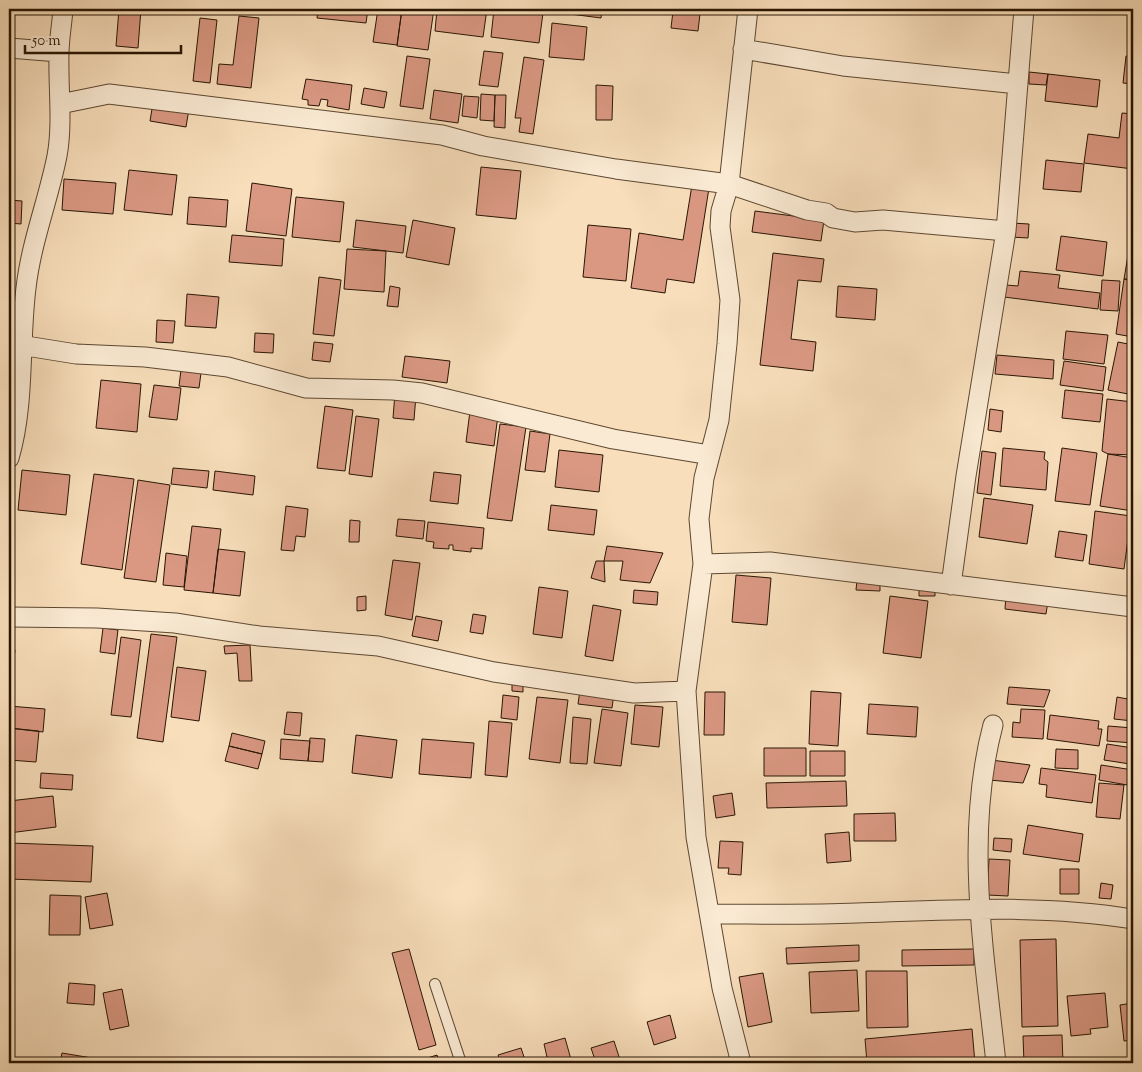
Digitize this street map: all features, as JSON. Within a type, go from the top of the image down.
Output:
[{"type":"street","points":[[9,458],[19,397],[20,345],[32,245],[45,204],[57,154],[60,104],[59,52],[64,9]]},
{"type":"street","points":[[740,1063],[722,988],[696,838],[686,691],[703,564],[699,519],[704,478],[719,420],[730,300],[720,227],[720,211],[729,184],[748,9]]},
{"type":"street","points":[[951,585],[966,476],[1006,231],[1024,9]]},
{"type":"street","points":[[9,48],[59,52]]},
{"type":"street","points":[[743,49],[843,66],[1018,84]]},
{"type":"street","points":[[60,104],[109,94],[442,135],[483,146],[729,184],[807,210],[826,213],[833,218],[855,222],[883,220],[1006,231]]},
{"type":"street","points":[[20,345],[76,354],[145,357],[228,367],[306,388],[393,390],[422,393],[613,439],[710,455]]},
{"type":"street","points":[[703,564],[770,562],[1133,607]]},
{"type":"street","points":[[9,617],[97,618],[175,623],[259,636],[378,646],[494,672],[634,693],[686,691]]},
{"type":"street","points":[[993,725],[984,759],[979,791],[979,909],[996,1063]]},
{"type":"street","points":[[710,914],[821,914],[979,909],[1050,910],[1133,919]]},
{"type":"lane","points":[[435,984],[461,1063]]},
{"type":"building","points":[[119,9],[141,9],[138,48],[116,46]]},
{"type":"building","points":[[275,9],[311,9],[310,13]]},
{"type":"building","points":[[318,9],[368,9],[366,23],[317,18]]},
{"type":"building","points":[[378,9],[402,9],[397,45],[373,42]]},
{"type":"building","points":[[402,9],[434,9],[428,50],[397,46]]},
{"type":"building","points":[[437,9],[487,9],[483,37],[435,31]]},
{"type":"building","points":[[494,9],[543,13],[539,43],[491,37]]},
{"type":"building","points":[[556,9],[602,9],[601,18],[555,12]]},
{"type":"building","points":[[673,11],[700,14],[698,31],[671,28]]},
{"type":"building","points":[[239,16],[259,18],[251,88],[217,84],[219,64],[233,65]]},
{"type":"building","points":[[200,18],[217,20],[210,83],[193,81]]},
{"type":"building","points":[[552,23],[587,27],[584,60],[549,57]]},
{"type":"building","points":[[484,51],[503,53],[498,87],[479,85]]},
{"type":"building","points":[[407,56],[430,59],[423,109],[400,106]]},
{"type":"building","points":[[1126,56],[1133,57],[1133,84],[1123,83]]},
{"type":"building","points":[[524,57],[544,60],[533,134],[519,132],[521,118],[515,118]]},
{"type":"building","points":[[1029,72],[1048,74],[1046,85],[1029,84]]},
{"type":"building","points":[[1048,74],[1100,80],[1097,107],[1045,101]]},
{"type":"building","points":[[306,79],[352,85],[349,110],[327,106],[328,100],[321,99],[319,106],[308,105],[308,100],[302,99]]},
{"type":"building","points":[[596,85],[613,86],[612,120],[596,120]]},
{"type":"building","points":[[364,88],[387,92],[384,108],[361,104]]},
{"type":"building","points":[[434,90],[462,94],[458,123],[430,119]]},
{"type":"building","points":[[481,94],[495,95],[494,121],[480,120]]},
{"type":"building","points":[[495,95],[506,95],[505,128],[494,127]]},
{"type":"building","points":[[464,96],[479,97],[477,118],[462,116]]},
{"type":"building","points":[[153,103],[189,109],[186,127],[150,121]]},
{"type":"building","points":[[1122,113],[1133,114],[1133,169],[1084,163],[1088,134],[1119,138]]},
{"type":"building","points":[[1046,160],[1084,164],[1081,192],[1043,189]]},
{"type":"building","points":[[481,167],[521,171],[516,219],[476,215]]},
{"type":"building","points":[[129,170],[177,175],[172,215],[124,210]]},
{"type":"building","points":[[64,179],[116,183],[113,214],[62,210]]},
{"type":"building","points":[[252,183],[292,189],[286,236],[246,231]]},
{"type":"building","points":[[692,185],[709,188],[694,283],[667,279],[665,293],[631,288],[639,233],[683,240]]},
{"type":"building","points":[[189,197],[228,200],[226,227],[187,224]]},
{"type":"building","points":[[296,197],[344,202],[340,242],[292,237]]},
{"type":"building","points":[[9,200],[22,201],[21,224],[9,223]]},
{"type":"building","points":[[755,211],[824,220],[821,241],[752,232]]},
{"type":"building","points":[[356,220],[406,226],[403,253],[353,247]]},
{"type":"building","points":[[413,220],[455,228],[449,265],[406,257]]},
{"type":"building","points":[[1011,223],[1029,224],[1028,238],[1010,237]]},
{"type":"building","points":[[588,225],[631,229],[626,281],[583,277]]},
{"type":"building","points":[[1133,226],[1133,280],[1124,279]]},
{"type":"building","points":[[232,235],[284,239],[282,266],[229,262]]},
{"type":"building","points":[[1061,236],[1107,242],[1103,276],[1056,270]]},
{"type":"building","points":[[347,249],[386,251],[384,292],[344,289]]},
{"type":"building","points":[[773,253],[824,259],[821,282],[798,280],[791,339],[816,342],[813,371],[760,365]]},
{"type":"building","points":[[1020,271],[1060,275],[1058,288],[1100,293],[1098,309],[1004,297],[1006,285],[1018,286]]},
{"type":"building","points":[[319,277],[341,280],[334,336],[313,334]]},
{"type":"building","points":[[1124,279],[1133,280],[1133,337],[1116,334]]},
{"type":"building","points":[[1102,280],[1120,281],[1118,311],[1100,310]]},
{"type":"building","points":[[390,286],[400,288],[398,307],[387,306]]},
{"type":"building","points":[[838,286],[877,289],[875,320],[836,317]]},
{"type":"building","points":[[187,294],[219,297],[216,328],[185,326]]},
{"type":"building","points":[[157,320],[175,321],[173,343],[156,342]]},
{"type":"building","points":[[1066,331],[1108,335],[1104,364],[1063,359]]},
{"type":"building","points":[[255,333],[274,334],[273,353],[254,352]]},
{"type":"building","points":[[314,342],[333,344],[330,362],[312,360]]},
{"type":"building","points":[[1118,342],[1133,345],[1133,395],[1108,390]]},
{"type":"building","points":[[997,355],[1054,360],[1053,379],[995,374]]},
{"type":"building","points":[[405,356],[450,361],[447,383],[402,377]]},
{"type":"building","points":[[1064,361],[1106,367],[1103,391],[1060,385]]},
{"type":"building","points":[[181,370],[201,373],[199,388],[179,386]]},
{"type":"building","points":[[101,380],[141,384],[137,432],[96,428]]},
{"type":"building","points":[[154,385],[181,388],[177,420],[149,417]]},
{"type":"building","points":[[1065,390],[1103,394],[1100,422],[1062,418]]},
{"type":"building","points":[[395,393],[416,395],[414,420],[393,418]]},
{"type":"building","points":[[1107,399],[1133,402],[1133,455],[1108,454],[1102,451]]},
{"type":"building","points":[[325,406],[353,410],[345,471],[317,468]]},
{"type":"building","points":[[990,409],[1003,411],[1001,432],[988,430]]},
{"type":"building","points":[[470,411],[498,415],[494,446],[466,442]]},
{"type":"building","points":[[356,416],[379,419],[372,477],[349,474]]},
{"type":"building","points":[[500,424],[526,427],[512,521],[487,518]]},
{"type":"building","points":[[530,431],[550,434],[545,472],[525,470]]},
{"type":"building","points":[[1003,448],[1045,452],[1044,459],[1048,462],[1046,490],[1000,486]]},
{"type":"building","points":[[1062,448],[1097,453],[1090,505],[1055,501]]},
{"type":"building","points":[[559,450],[603,455],[599,492],[555,487]]},
{"type":"building","points":[[982,451],[996,453],[991,495],[977,493]]},
{"type":"building","points":[[1108,454],[1133,458],[1133,511],[1100,506]]},
{"type":"building","points":[[173,468],[209,471],[207,488],[171,484]]},
{"type":"building","points":[[22,470],[70,475],[66,515],[18,510]]},
{"type":"building","points":[[215,471],[255,476],[253,495],[213,490]]},
{"type":"building","points":[[434,472],[461,475],[458,504],[430,501]]},
{"type":"building","points":[[94,474],[134,479],[122,570],[81,564]]},
{"type":"building","points":[[138,480],[170,485],[156,582],[124,578]]},
{"type":"building","points":[[984,498],[1033,505],[1027,544],[979,537]]},
{"type":"building","points":[[551,505],[597,510],[594,535],[548,530]]},
{"type":"building","points":[[286,506],[308,509],[305,537],[296,536],[294,551],[281,550]]},
{"type":"building","points":[[1095,511],[1131,516],[1124,569],[1089,564]]},
{"type":"building","points":[[398,519],[425,521],[423,539],[396,536]]},
{"type":"building","points":[[350,520],[360,521],[359,542],[349,542]]},
{"type":"building","points":[[428,522],[484,528],[482,549],[471,548],[471,552],[453,550],[453,545],[449,545],[449,549],[433,548],[434,542],[426,541]]},
{"type":"building","points":[[192,526],[221,529],[213,593],[184,590]]},
{"type":"building","points":[[1059,531],[1087,535],[1083,561],[1055,557]]},
{"type":"building","points":[[607,546],[663,553],[650,583],[620,580],[623,561],[604,561]]},
{"type":"building","points":[[218,549],[245,552],[240,596],[213,593]]},
{"type":"building","points":[[166,553],[187,556],[184,587],[163,585]]},
{"type":"building","points":[[393,560],[420,563],[412,620],[385,615]]},
{"type":"building","points":[[596,561],[604,561],[605,582],[591,578]]},
{"type":"building","points":[[736,575],[771,578],[767,625],[732,622]]},
{"type":"building","points":[[857,580],[880,581],[880,591],[856,590]]},
{"type":"building","points":[[919,586],[935,586],[935,596],[919,596]]},
{"type":"building","points":[[539,587],[568,591],[562,638],[533,634]]},
{"type":"building","points":[[634,590],[658,592],[657,605],[633,603]]},
{"type":"building","points":[[1006,595],[1048,601],[1046,614],[1005,609]]},
{"type":"building","points":[[366,596],[366,610],[357,611],[357,597]]},
{"type":"building","points":[[890,596],[928,601],[921,658],[883,653]]},
{"type":"building","points":[[593,605],[621,610],[613,661],[585,656]]},
{"type":"building","points":[[473,614],[486,616],[483,634],[470,632]]},
{"type":"building","points":[[416,616],[442,621],[438,641],[412,636]]},
{"type":"building","points":[[103,628],[118,630],[115,654],[100,652]]},
{"type":"building","points":[[151,634],[177,637],[163,742],[137,738]]},
{"type":"building","points":[[121,637],[141,640],[131,717],[111,715]]},
{"type":"building","points":[[250,645],[252,681],[239,681],[237,653],[225,654],[224,646]]},
{"type":"building","points":[[9,649],[15,650],[12,675],[9,674]]},
{"type":"building","points":[[177,667],[206,671],[199,721],[171,717]]},
{"type":"building","points":[[512,680],[523,680],[523,692],[512,691]]},
{"type":"building","points":[[1009,687],[1050,690],[1044,707],[1007,704]]},
{"type":"building","points":[[580,690],[614,693],[612,708],[578,704]]},
{"type":"building","points":[[811,691],[841,693],[838,746],[809,744]]},
{"type":"building","points":[[705,692],[725,692],[724,735],[704,735]]},
{"type":"building","points":[[503,695],[519,697],[517,720],[501,718]]},
{"type":"building","points":[[537,697],[568,700],[560,763],[529,759]]},
{"type":"building","points":[[1117,697],[1133,700],[1133,721],[1114,719]]},
{"type":"building","points":[[869,704],[918,707],[916,737],[867,734]]},
{"type":"building","points":[[635,705],[663,707],[659,747],[631,744]]},
{"type":"building","points":[[9,706],[45,709],[43,732],[9,728]]},
{"type":"building","points":[[602,709],[628,713],[621,766],[594,763]]},
{"type":"building","points":[[1021,709],[1045,710],[1043,739],[1012,737],[1013,722],[1020,723]]},
{"type":"building","points":[[287,712],[302,713],[300,736],[284,734]]},
{"type":"building","points":[[1050,715],[1099,721],[1098,729],[1102,729],[1099,746],[1047,739]]},
{"type":"building","points":[[573,717],[591,719],[587,764],[570,763]]},
{"type":"building","points":[[489,721],[512,723],[507,777],[485,775]]},
{"type":"building","points":[[1108,726],[1133,728],[1133,743],[1107,741]]},
{"type":"building","points":[[9,728],[39,731],[36,762],[9,760]]},
{"type":"building","points":[[232,733],[265,741],[262,754],[229,746]]},
{"type":"building","points":[[356,735],[397,740],[392,778],[352,773]]},
{"type":"building","points":[[310,738],[325,739],[323,762],[308,761]]},
{"type":"building","points":[[281,739],[310,741],[308,761],[280,759]]},
{"type":"building","points":[[422,739],[474,743],[471,778],[419,774]]},
{"type":"building","points":[[1107,744],[1133,748],[1130,764],[1104,760]]},
{"type":"building","points":[[229,746],[262,754],[258,769],[225,761]]},
{"type":"building","points":[[764,748],[806,748],[806,776],[764,776]]},
{"type":"building","points":[[1056,749],[1078,750],[1078,769],[1055,768]]},
{"type":"building","points":[[810,751],[845,751],[845,776],[810,776]]},
{"type":"building","points":[[991,760],[1030,765],[1023,783],[989,780]]},
{"type":"building","points":[[1101,765],[1133,770],[1133,786],[1099,780]]},
{"type":"building","points":[[1041,768],[1096,775],[1092,803],[1046,797],[1047,785],[1039,784]]},
{"type":"building","points":[[41,773],[73,775],[72,790],[40,788]]},
{"type":"building","points":[[846,781],[847,806],[767,808],[766,783]]},
{"type":"building","points":[[1099,783],[1124,785],[1120,819],[1096,817]]},
{"type":"building","points":[[732,793],[735,815],[716,818],[713,796]]},
{"type":"building","points":[[53,796],[56,827],[9,833],[9,801]]},
{"type":"building","points":[[895,813],[896,841],[854,841],[854,814]]},
{"type":"building","points":[[1028,825],[1083,834],[1079,862],[1023,854]]},
{"type":"building","points":[[849,832],[851,861],[827,863],[825,834]]},
{"type":"building","points":[[994,838],[1012,839],[1011,852],[993,850]]},
{"type":"building","points":[[720,841],[743,842],[741,875],[728,874],[729,868],[718,868]]},
{"type":"building","points":[[10,843],[93,846],[91,882],[9,879]]},
{"type":"building","points":[[989,859],[1010,860],[1008,896],[987,895]]},
{"type":"building","points":[[1060,869],[1079,869],[1079,894],[1060,894]]},
{"type":"building","points":[[1101,883],[1113,885],[1111,899],[1099,898]]},
{"type":"building","points":[[107,893],[113,925],[90,929],[85,897]]},
{"type":"building","points":[[50,895],[81,896],[80,935],[49,935]]},
{"type":"building","points":[[1056,939],[1058,1026],[1022,1027],[1020,940]]},
{"type":"building","points":[[859,945],[859,961],[787,964],[786,948]]},
{"type":"building","points":[[409,949],[436,1045],[419,1050],[392,953]]},
{"type":"building","points":[[974,949],[974,965],[902,966],[902,950]]},
{"type":"building","points":[[857,970],[859,1011],[811,1013],[809,972]]},
{"type":"building","points":[[866,971],[907,971],[908,1027],[867,1028]]},
{"type":"building","points":[[763,973],[772,1022],[748,1027],[739,977]]},
{"type":"building","points":[[69,983],[95,985],[94,1005],[67,1003]]},
{"type":"building","points":[[122,989],[129,1026],[110,1030],[103,993]]},
{"type":"building","points":[[1105,993],[1108,1027],[1090,1029],[1091,1034],[1071,1036],[1067,996]]},
{"type":"building","points":[[1133,1003],[1133,1040],[1124,1041],[1120,1005]]},
{"type":"building","points":[[670,1015],[676,1038],[654,1045],[647,1022]]},
{"type":"building","points":[[972,1029],[975,1063],[867,1063],[865,1039]]},
{"type":"building","points":[[1062,1035],[1063,1063],[1024,1063],[1023,1036]]},
{"type":"building","points":[[565,1038],[572,1063],[526,1063],[547,1057],[544,1044]]},
{"type":"building","points":[[614,1041],[621,1063],[596,1063],[591,1048]]},
{"type":"building","points":[[521,1048],[526,1063],[501,1063],[498,1055]]},
{"type":"building","points":[[62,1053],[92,1058],[91,1063],[60,1063]]},
{"type":"building","points":[[437,1055],[440,1063],[415,1062]]}]
